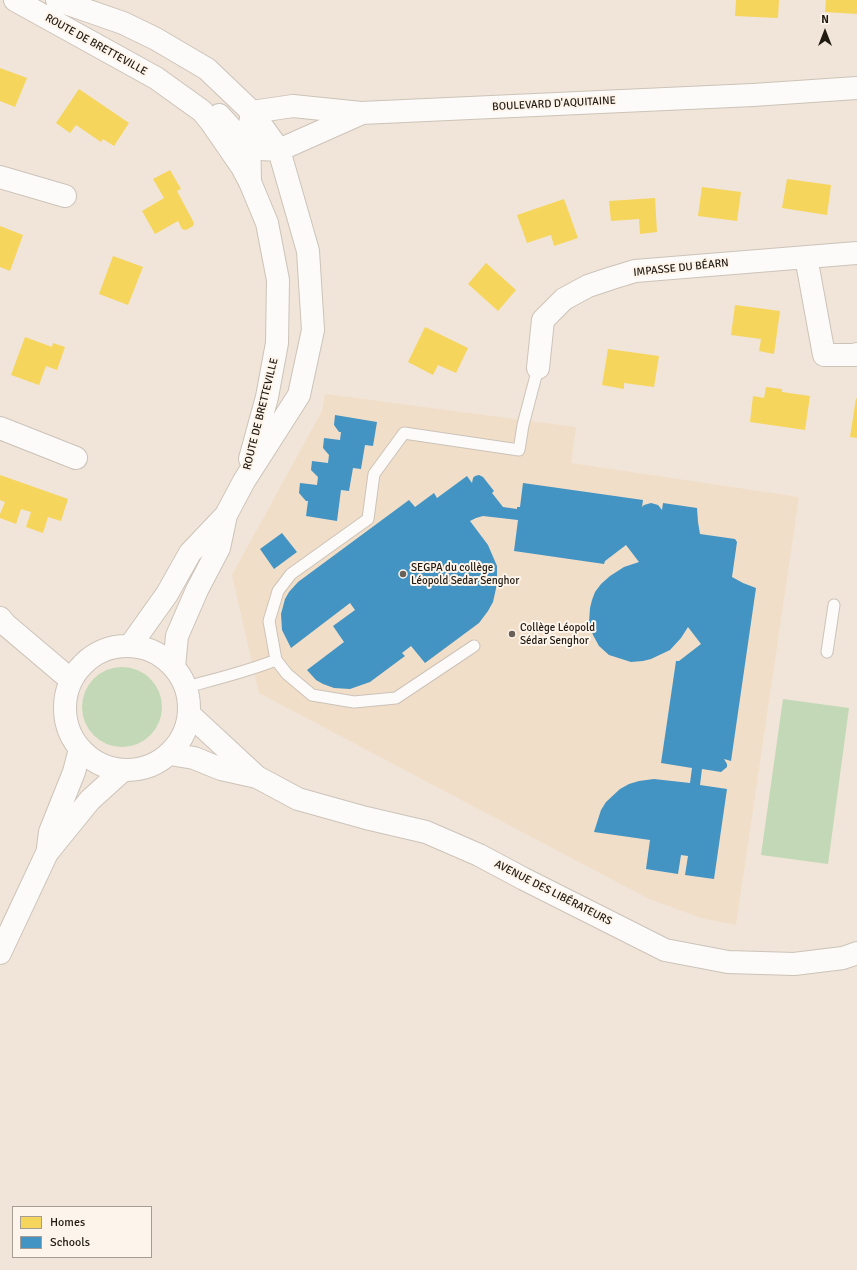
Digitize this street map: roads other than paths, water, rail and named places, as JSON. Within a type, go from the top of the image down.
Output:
[{"type":"main road","name":"ROUTE DE BRETTEVILLE","points":[[15,0],[156,78],[202,112],[238,160],[250,182],[267,223],[278,280],[277,343],[267,397],[244,481]]},
{"type":"main road","name":"ROUTE DE BRETTEVILLE","points":[[58,0],[123,23],[156,39],[207,69],[252,112],[279,150],[308,251],[313,330],[299,395],[244,481],[226,515],[190,553],[167,594],[130,646]]},
{"type":"main road","name":"ROUTE DE BRETTEVILLE","points":[[156,78],[188,89],[220,115],[244,141],[260,149],[279,150]]},
{"type":"main road","name":"BOULEVARD D'AQUITAINE","points":[[252,112],[293,106],[362,114],[857,88]]},
{"type":"main road","points":[[250,182],[249,130],[252,112]]},
{"type":"main road","points":[[279,150],[362,114]]},
{"type":"main road","points":[[0,177],[65,196]]},
{"type":"main road","name":"IMPASSE DU BÉARN","points":[[538,368],[543,320],[564,299],[588,286],[635,272],[857,253]]},
{"type":"main road","points":[[806,257],[824,355],[857,354]]},
{"type":"main road","points":[[0,428],[76,458]]},
{"type":"main road","name":"ROUTE DE BRETTEVILLE","points":[[174,667],[177,636],[197,590],[219,548],[226,515]]},
{"type":"main road","points":[[0,618],[6,626],[71,680]]},
{"type":"main road","points":[[130,646],[146,649],[161,656],[174,667],[181,676],[186,687],[189,700],[189,714],[186,728],[180,742],[170,754],[156,764],[139,769],[122,770],[106,767],[92,760],[80,749],[71,737],[66,723],[64,709],[66,694],[71,680],[81,666],[95,654],[112,648],[130,646]]},
{"type":"main road","name":"AVENUE DES LIBÉRATEURS","points":[[189,714],[257,777],[298,799],[366,818],[426,832],[479,855],[665,950],[728,962],[794,964],[843,958],[857,953]]},
{"type":"main road","points":[[47,853],[50,832],[74,772],[80,749]]},
{"type":"main road","name":"AVENUE DES LIBÉRATEURS","points":[[170,754],[194,758],[221,769],[257,777]]},
{"type":"main road","points":[[0,953],[47,853],[90,800],[122,770]]},
{"type":"lane","points":[[474,646],[396,698],[354,702],[312,695],[287,674],[276,660],[269,621],[278,591],[291,574],[368,519],[374,474],[404,433],[519,450],[523,425],[538,368]]},
{"type":"lane","points":[[827,652],[834,605]]},
{"type":"lane","points":[[186,687],[237,674],[276,660]]},
{"type":"place","name":"SEGPA du collège Léopold Sedar Senghor","points":[[403,574]]},
{"type":"place","name":"Collège Léopold Sédar Senghor","points":[[512,634]]}]
